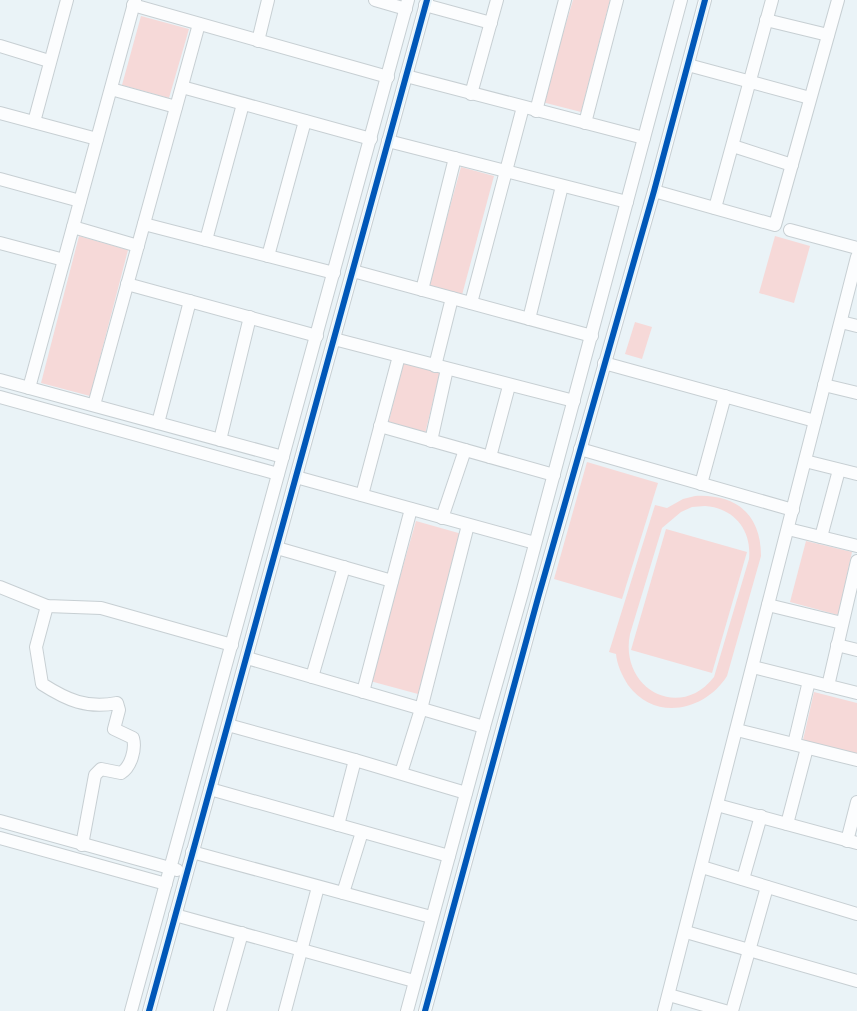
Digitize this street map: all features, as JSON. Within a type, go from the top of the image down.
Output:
[{"type":"street","points":[[34,122],[67,0]]},
{"type":"street","points":[[258,40],[268,0]]},
{"type":"street","points":[[131,1011],[407,4],[375,0]]},
{"type":"street","points":[[471,94],[497,0]]},
{"type":"street","points":[[536,111],[565,0]]},
{"type":"street","points":[[585,123],[617,0]]},
{"type":"street","points":[[407,1011],[431,917],[536,543],[681,0]]},
{"type":"street","points":[[425,1011],[538,598],[654,191],[705,0]]},
{"type":"street","points":[[715,208],[772,0]]},
{"type":"street","points":[[654,191],[775,225],[838,0]]},
{"type":"street","points":[[29,388],[134,3],[199,24],[388,77]]},
{"type":"street","points":[[148,1011],[426,3],[491,23]]},
{"type":"street","points":[[766,21],[828,35]]},
{"type":"street","points":[[94,405],[199,24]]},
{"type":"street","points":[[0,46],[49,61]]},
{"type":"street","points":[[688,65],[810,98]]},
{"type":"street","points":[[406,76],[644,138]]},
{"type":"street","points":[[182,87],[371,139]]},
{"type":"street","points":[[111,89],[176,107]]},
{"type":"street","points":[[206,240],[243,104]]},
{"type":"street","points":[[471,303],[504,171],[523,107]]},
{"type":"street","points":[[0,113],[97,139]]},
{"type":"street","points":[[268,256],[305,121]]},
{"type":"street","points":[[388,141],[627,202]]},
{"type":"street","points":[[733,146],[792,165]]},
{"type":"street","points":[[422,290],[455,158]]},
{"type":"street","points":[[361,176],[377,181]]},
{"type":"street","points":[[0,179],[80,201]]},
{"type":"street","points":[[529,319],[562,186]]},
{"type":"street","points":[[144,224],[334,273]]},
{"type":"street","points":[[73,227],[138,246]]},
{"type":"street","points":[[790,230],[857,248]]},
{"type":"street","points":[[0,243],[64,260]]},
{"type":"street","points":[[664,1011],[686,933],[857,257]]},
{"type":"street","points":[[353,271],[592,336]]},
{"type":"street","points":[[127,284],[317,336]]},
{"type":"street","points":[[431,441],[452,298]]},
{"type":"street","points":[[158,423],[190,301]]},
{"type":"street","points":[[598,314],[617,319]]},
{"type":"street","points":[[220,440],[250,317]]},
{"type":"street","points":[[841,322],[857,326]]},
{"type":"street","points":[[334,339],[574,401]]},
{"type":"street","points":[[362,495],[399,356]]},
{"type":"street","points":[[604,363],[815,421]]},
{"type":"street","points":[[0,380],[283,457]]},
{"type":"street","points":[[824,385],[857,393]]},
{"type":"street","points":[[490,457],[509,386]]},
{"type":"street","points":[[46,410],[50,393]]},
{"type":"street","points":[[701,484],[725,396]]},
{"type":"street","points":[[0,397],[278,474]]},
{"type":"street","points":[[380,426],[554,475]]},
{"type":"street","points":[[580,449],[792,510]]},
{"type":"street","points":[[442,518],[465,450]]},
{"type":"street","points":[[805,461],[857,474]]},
{"type":"street","points":[[821,537],[839,470]]},
{"type":"street","points":[[296,477],[536,543]]},
{"type":"street","points":[[363,692],[411,509]]},
{"type":"street","points":[[401,773],[421,709],[468,525]]},
{"type":"street","points":[[788,529],[857,546]]},
{"type":"street","points":[[277,548],[392,581]]},
{"type":"street","points":[[828,686],[857,561]]},
{"type":"street","points":[[312,677],[344,567]]},
{"type":"street","points":[[0,587],[47,606],[101,608],[232,645]]},
{"type":"street","points":[[522,593],[538,598]]},
{"type":"street","points":[[768,605],[842,623]]},
{"type":"street","points":[[47,606],[36,647],[42,684],[63,698],[81,703],[103,706],[117,703],[119,710],[114,729],[133,738],[135,746],[127,769],[121,773],[101,769],[95,776],[82,845]]},
{"type":"street","points":[[837,645],[857,650]]},
{"type":"street","points":[[247,658],[484,727]]},
{"type":"street","points":[[753,667],[857,693]]},
{"type":"street","points":[[794,744],[809,681]]},
{"type":"street","points":[[228,725],[466,793]]},
{"type":"street","points":[[737,730],[857,760]]},
{"type":"street","points":[[788,824],[807,747]]},
{"type":"street","points":[[338,825],[355,760]]},
{"type":"street","points":[[210,789],[449,856]]},
{"type":"street","points":[[717,805],[852,842],[857,802]]},
{"type":"street","points":[[742,879],[760,816]]},
{"type":"street","points":[[0,821],[187,873]]},
{"type":"street","points":[[457,827],[474,831]]},
{"type":"street","points":[[32,846],[36,831]]},
{"type":"street","points":[[343,893],[362,832]]},
{"type":"street","points":[[0,838],[166,884]]},
{"type":"street","points":[[192,852],[431,917]]},
{"type":"street","points":[[702,867],[857,914]]},
{"type":"street","points":[[285,1011],[318,886]]},
{"type":"street","points":[[732,1011],[767,887]]},
{"type":"street","points":[[175,915],[414,981]]},
{"type":"street","points":[[220,1011],[242,933]]},
{"type":"street","points":[[686,933],[857,981]]},
{"type":"street","points":[[137,988],[154,993]]},
{"type":"street","points":[[669,995],[725,1011]]},
{"type":"shaded area","points":[[573,0],[610,0],[581,112],[542,102]]},
{"type":"shaded area","points":[[141,16],[189,29],[169,98],[122,85]]},
{"type":"shaded area","points":[[461,167],[494,176],[462,295],[428,286]]},
{"type":"shaded area","points":[[79,236],[128,250],[90,396],[41,383]]},
{"type":"shaded area","points":[[775,236],[810,246],[794,303],[759,293]]},
{"type":"shaded area","points":[[635,322],[652,327],[642,359],[625,354]]},
{"type":"shaded area","points":[[403,363],[440,372],[425,434],[388,425]]},
{"type":"shaded area","points":[[587,462],[658,483],[622,599],[554,579]]},
{"type":"shaded area","points":[[710,496],[734,503],[751,518],[760,541],[761,556],[727,676],[718,688],[693,704],[679,708],[665,708],[639,697],[628,685],[616,654],[609,652],[655,505],[667,508],[683,499]],"holes":[[[692,507],[725,511],[739,522],[747,539],[749,559],[714,677],[700,690],[685,697],[669,697],[655,693],[643,683],[634,670],[629,653],[630,634],[662,528],[681,512]]]},
{"type":"shaded area","points":[[416,521],[462,534],[418,694],[370,681]]},
{"type":"shaded area","points":[[666,529],[747,552],[712,673],[631,650]]},
{"type":"shaded area","points":[[806,541],[852,552],[838,615],[790,602]]},
{"type":"shaded area","points":[[814,692],[857,703],[857,754],[803,740]]},
{"type":"cycle path","points":[[149,1011],[427,0]]},
{"type":"cycle path","points":[[425,1011],[538,598],[654,191],[705,0]]}]
